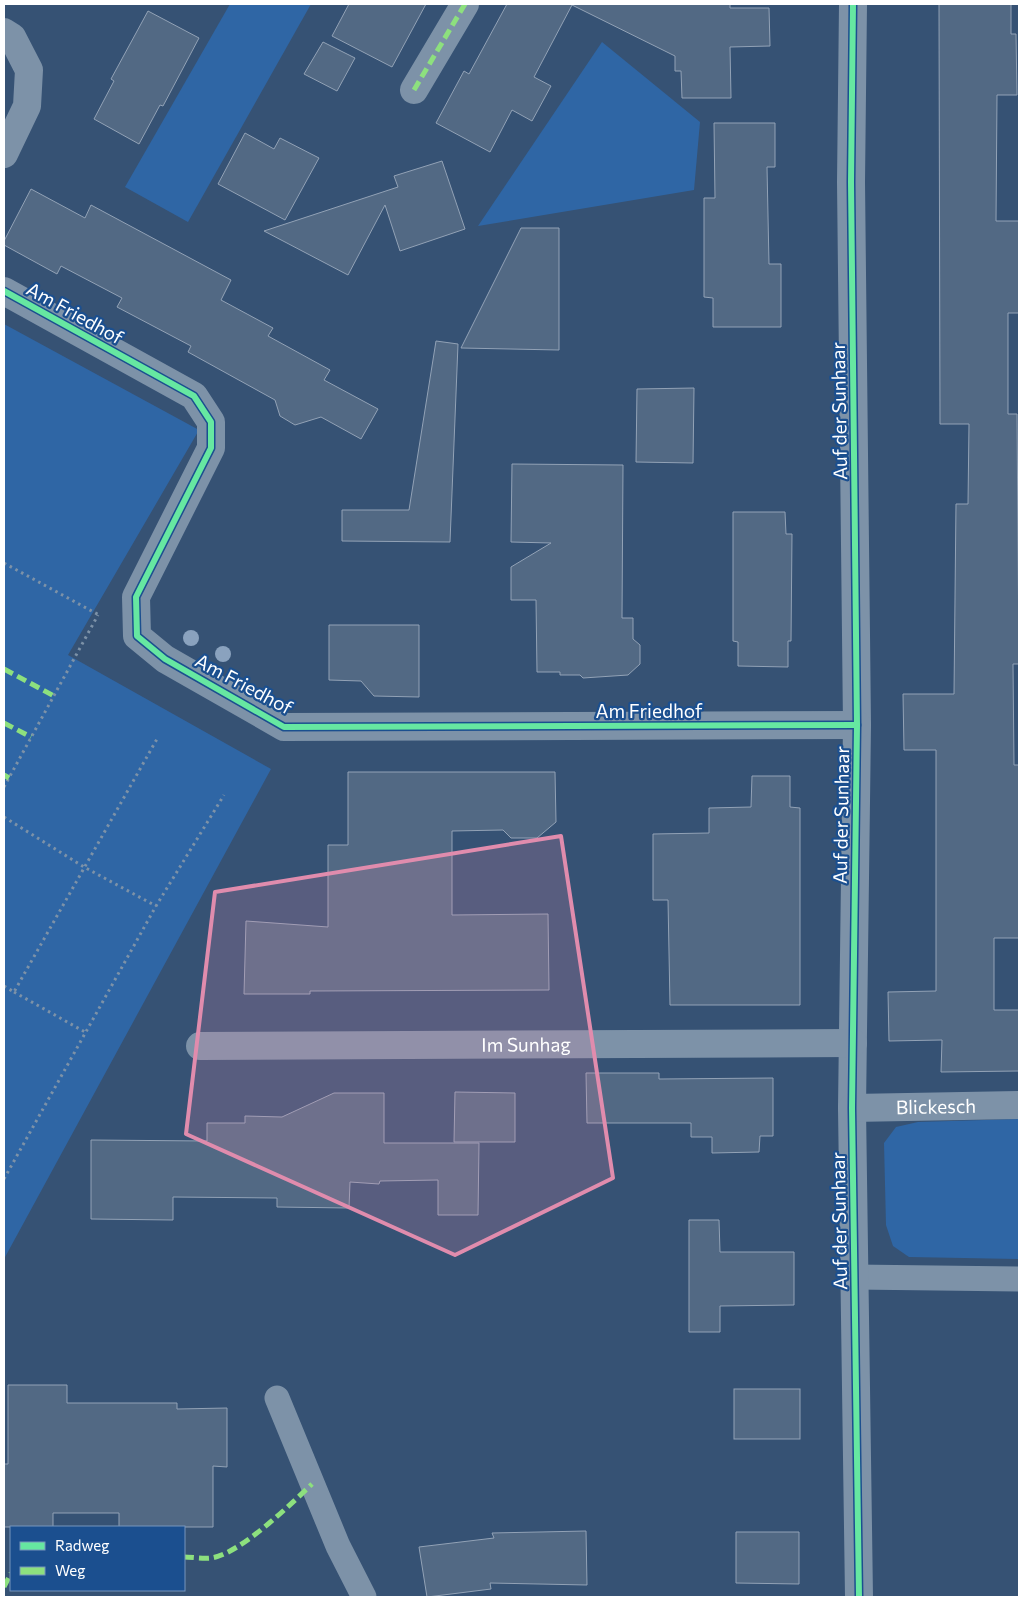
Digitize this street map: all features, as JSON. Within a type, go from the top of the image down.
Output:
[{"type":"street","points":[[414,90],[465,4]]},
{"type":"street","name":"Auf der Sunhaar","points":[[853,4],[852,182],[857,725],[852,1108],[859,1597]]},
{"type":"street","points":[[4,32],[12,37],[29,70],[27,106],[4,154]]},
{"type":"street","name":"Am Friedhof","points":[[4,292],[194,396],[210,422],[211,448],[136,597],[137,636],[165,659],[284,727],[857,725]]},
{"type":"street","name":"Im Sunhag","points":[[200,1046],[853,1043]]},
{"type":"street","name":"Blickesch","points":[[852,1108],[1019,1105]]},
{"type":"lane","points":[[854,1277],[1019,1279]]},
{"type":"lane","points":[[277,1398],[338,1546],[364,1597]]},
{"type":"path","points":[[4,563],[137,636]]},
{"type":"path","points":[[4,787],[98,615]]},
{"type":"path","points":[[14,992],[157,739]]},
{"type":"path","points":[[4,1180],[156,906],[224,795]]},
{"type":"path","points":[[4,817],[84,867],[156,906]]},
{"type":"path","points":[[4,986],[85,1032]]},
{"type":"highlighted area","points":[[561,836],[613,1178],[455,1255],[186,1134],[215,892]]},
{"type":"shaded area","points":[[230,4],[311,4],[188,222],[125,187]]},
{"type":"shaded area","points":[[602,42],[700,122],[694,190],[478,226]]},
{"type":"shaded area","points":[[4,324],[199,430],[68,655],[271,769],[4,1259]]},
{"type":"shaded area","points":[[1019,1119],[1019,1259],[909,1257],[893,1246],[886,1225],[884,1143],[896,1127],[918,1122]]},
{"type":"building","points":[[349,4],[426,4],[392,67],[332,36]]},
{"type":"building","points":[[507,4],[730,4],[730,8],[769,8],[770,46],[730,47],[731,98],[682,98],[681,71],[675,71],[675,56],[572,5],[534,77],[551,86],[532,121],[512,110],[490,152],[436,123],[464,71],[469,74]]},
{"type":"building","points":[[939,4],[1011,4],[1011,34],[1016,34],[1017,95],[997,95],[996,221],[1019,221],[1019,313],[1008,313],[1008,414],[1017,414],[1019,664],[1013,664],[1014,765],[1019,765],[1019,938],[994,938],[994,1010],[1019,1010],[1019,1071],[941,1072],[942,1040],[889,1041],[888,992],[936,991],[936,750],[904,750],[903,694],[954,694],[956,504],[968,504],[969,424],[940,424]]},
{"type":"building","points":[[148,11],[199,38],[163,106],[160,105],[139,144],[94,119],[114,81],[111,79]]},
{"type":"building","points":[[323,42],[355,58],[337,91],[304,74]]},
{"type":"building","points":[[714,123],[775,123],[775,167],[767,167],[769,264],[781,264],[781,327],[713,327],[713,298],[704,297],[704,198],[715,198]]},
{"type":"building","points":[[245,133],[274,149],[280,138],[319,158],[285,220],[218,184]]},
{"type":"building","points":[[442,161],[465,229],[400,251],[385,205],[348,275],[264,231],[398,187],[394,176]]},
{"type":"building","points":[[31,189],[85,218],[91,205],[231,280],[221,300],[273,328],[268,336],[330,370],[324,380],[378,409],[361,439],[321,417],[295,425],[280,416],[275,400],[188,352],[191,346],[117,307],[122,298],[61,266],[57,274],[4,245],[4,241]]},
{"type":"building","points":[[521,228],[559,228],[559,350],[461,348]]},
{"type":"building","points":[[436,341],[458,344],[450,542],[342,541],[342,510],[409,510]]},
{"type":"building","points":[[694,388],[693,463],[636,462],[637,389]]},
{"type":"building","points":[[512,464],[623,465],[622,618],[633,618],[633,639],[640,645],[640,664],[628,675],[583,678],[580,675],[560,675],[560,672],[537,672],[536,600],[511,600],[511,567],[551,543],[511,542]]},
{"type":"building","points":[[733,512],[785,512],[786,534],[792,534],[791,641],[788,641],[788,667],[738,666],[738,642],[733,641]]},
{"type":"building","points":[[329,625],[419,625],[419,697],[374,696],[361,681],[329,680]]},
{"type":"building","points":[[348,772],[555,772],[556,822],[537,838],[511,838],[503,830],[452,831],[452,915],[548,914],[549,990],[310,991],[310,994],[244,994],[246,921],[328,927],[328,845],[348,845]]},
{"type":"building","points":[[752,776],[790,776],[790,807],[800,808],[800,1005],[670,1005],[668,900],[653,900],[653,834],[709,833],[709,808],[751,807]]},
{"type":"building","points":[[586,1073],[659,1073],[659,1079],[773,1078],[773,1136],[760,1136],[759,1152],[712,1153],[712,1137],[691,1137],[691,1123],[587,1123]]},
{"type":"building","points":[[455,1092],[515,1093],[515,1142],[454,1142]]},
{"type":"building","points":[[334,1093],[384,1093],[384,1143],[479,1143],[478,1215],[438,1215],[438,1180],[380,1181],[379,1184],[350,1182],[349,1208],[277,1207],[277,1198],[173,1197],[173,1220],[91,1219],[91,1140],[207,1141],[207,1123],[245,1123],[245,1116],[282,1117]]},
{"type":"building","points":[[689,1220],[719,1220],[720,1252],[794,1252],[794,1305],[720,1306],[720,1332],[689,1332]]},
{"type":"building","points":[[8,1385],[67,1385],[67,1403],[177,1403],[177,1409],[227,1408],[227,1467],[213,1466],[213,1527],[119,1526],[119,1513],[53,1513],[53,1526],[4,1527],[4,1464],[8,1464]]},
{"type":"building","points":[[734,1389],[800,1389],[800,1439],[734,1439]]},
{"type":"building","points":[[586,1531],[587,1585],[490,1583],[491,1589],[427,1597],[419,1547],[494,1538],[492,1533]]},
{"type":"building","points":[[736,1532],[799,1532],[799,1584],[736,1583]]},
{"type":"marked path","points":[[414,90],[465,4]]},
{"type":"marked path","points":[[4,669],[54,696]]},
{"type":"marked path","points":[[4,723],[31,737]]},
{"type":"marked path","points":[[4,775],[9,778]]},
{"type":"marked path","points":[[185,1557],[211,1558],[236,1548],[264,1527],[312,1484]]},
{"type":"marked path","points":[[4,1587],[10,1575]]},
{"type":"cycle path","points":[[853,4],[851,182],[857,725],[852,1108],[859,1597]]},
{"type":"cycle path","points":[[4,291],[194,396],[211,422],[211,448],[136,597],[137,636],[165,659],[284,727],[857,725]]}]
